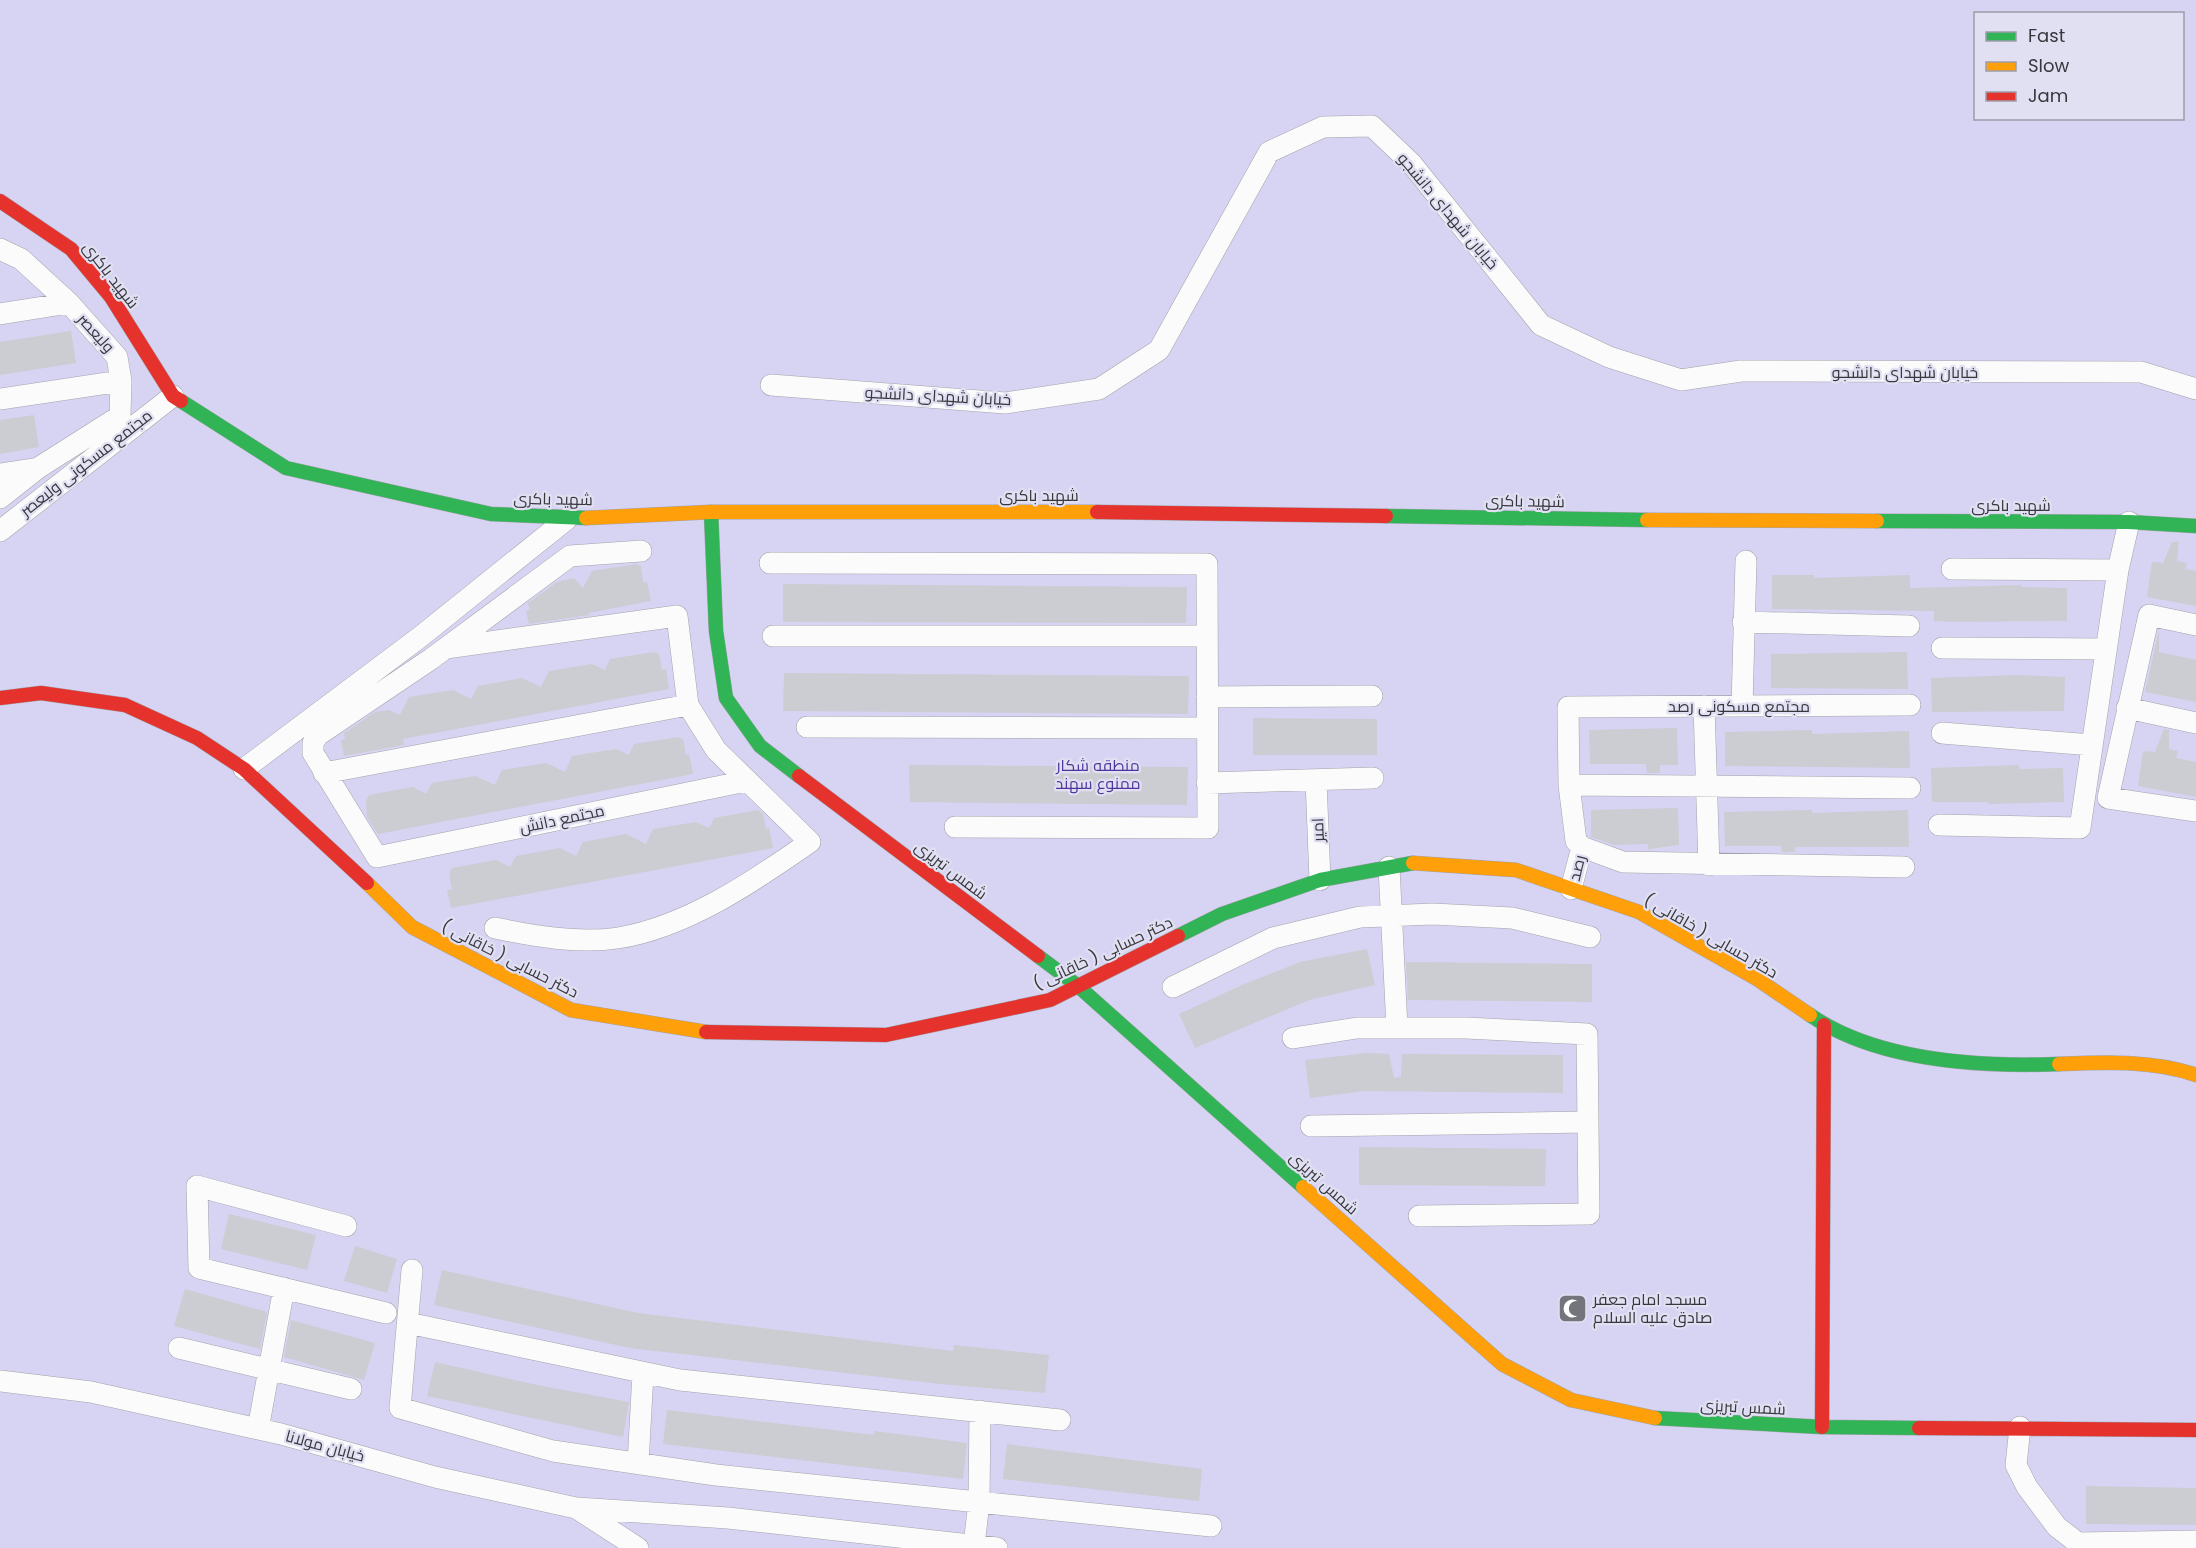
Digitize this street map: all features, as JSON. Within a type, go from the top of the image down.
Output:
[{"type":"street","name":"خیابان شهدای دانشجو","points":[[771,385],[1005,403],[1099,389],[1160,350],[1269,152],[1323,128],[1372,126],[1411,163],[1541,325],[1609,357],[1681,380],[1741,371],[2141,372],[2196,389]]},
{"type":"street","name":"شهید باکری","points":[[0,201],[71,249],[111,297],[173,396],[286,468],[491,514],[567,519],[711,512],[1014,511],[1659,520],[2129,522],[2196,526]]},
{"type":"street","name":"ولیعصر","points":[[0,249],[21,259],[69,303],[117,357],[121,381],[120,416],[38,468],[0,498]]},
{"type":"street","points":[[0,314],[69,303]]},
{"type":"street","points":[[0,399],[121,381]]},
{"type":"street","name":"مجتمع مسکونی ولیعصر","points":[[0,531],[173,396]]},
{"type":"street","points":[[0,474],[38,468]]},
{"type":"street","name":"شمس تبریزی","points":[[711,512],[716,631],[726,698],[760,746],[1078,986],[1502,1364],[1570,1400],[1659,1419],[1822,1427],[2196,1430]]},
{"type":"street","points":[[244,769],[420,637],[567,519]]},
{"type":"street","points":[[1939,825],[2080,828],[2118,570],[2129,522]]},
{"type":"street","points":[[641,551],[570,556],[438,654],[318,735],[313,743],[313,753],[324,773],[688,705]]},
{"type":"street","points":[[1742,706],[1746,561]]},
{"type":"street","points":[[770,563],[1207,564],[1208,828],[955,827]]},
{"type":"street","points":[[1952,569],[2118,570]]},
{"type":"street","points":[[2196,625],[2149,615],[2108,798],[2196,811]]},
{"type":"street","points":[[438,654],[677,616],[688,705],[716,750],[810,842],[744,888],[681,919],[618,938],[543,938],[495,928]]},
{"type":"street","points":[[1743,622],[1909,626]]},
{"type":"street","points":[[773,636],[1207,636]]},
{"type":"street","points":[[420,637],[438,654]]},
{"type":"street","points":[[1942,648],[2106,649]]},
{"type":"street","name":"دکتر حسابی ( خاقانی )","points":[[0,698],[41,693],[125,705],[197,738],[244,769],[318,835],[412,927],[571,1010],[702,1032],[886,1035],[1050,1000],[1222,914],[1320,880],[1418,862],[1516,870],[1639,912],[1757,979],[1833,1031],[1912,1055],[2011,1066],[2094,1062],[2173,1067],[2196,1075]]},
{"type":"street","points":[[1207,697],[1372,696]]},
{"type":"street","name":"مجتمع مسکونی رصد","points":[[1569,785],[1568,707],[1911,705]]},
{"type":"street","points":[[1704,706],[1709,865]]},
{"type":"street","points":[[2127,708],[2196,723]]},
{"type":"street","points":[[807,727],[1207,728]]},
{"type":"street","points":[[1942,733],[2092,745]]},
{"type":"street","name":"مجتمع دانش","points":[[324,773],[377,857],[746,781]]},
{"type":"street","points":[[1207,783],[1373,778]]},
{"type":"street","name":"امیر","points":[[1316,780],[1320,880]]},
{"type":"street","points":[[1904,867],[1623,862],[1582,847],[1576,841],[1569,785],[1910,788]]},
{"type":"street","name":"رصد","points":[[1571,889],[1582,847]]},
{"type":"street","points":[[1389,867],[1397,1028]]},
{"type":"street","points":[[1173,987],[1274,938],[1360,917],[1433,914],[1512,918],[1590,937]]},
{"type":"street","points":[[1822,1427],[1824,1025]]},
{"type":"street","points":[[1293,1038],[1357,1028],[1466,1028],[1587,1034],[1589,1214],[1419,1216]]},
{"type":"street","points":[[1311,1126],[1588,1122]]},
{"type":"street","points":[[346,1226],[197,1186],[200,1268],[386,1313]]},
{"type":"street","points":[[412,1270],[400,1408],[553,1451],[638,1464],[716,1475],[1211,1526]]},
{"type":"street","points":[[258,1429],[284,1288]]},
{"type":"street","points":[[408,1323],[680,1380],[1060,1420]]},
{"type":"street","points":[[179,1348],[351,1389]]},
{"type":"street","points":[[638,1464],[643,1373]]},
{"type":"street","name":"خیابان مولانا","points":[[0,1381],[91,1392],[258,1429],[435,1477],[576,1508],[638,1548]]},
{"type":"street","points":[[974,1545],[979,1502],[980,1411]]},
{"type":"street","points":[[2020,1427],[2016,1465],[2023,1480],[2052,1520],[2078,1543],[2196,1541]]},
{"type":"street","points":[[576,1508],[728,1518],[997,1548]]},
{"type":"green space","name":"منطقه شکار ممنوع سهند","points":[[0,0],[2196,0],[2196,1548],[0,1548]]},
{"type":"building","points":[[71,331],[76,363],[0,375],[0,342]]},
{"type":"building","points":[[34,415],[39,447],[0,454],[0,420]]},
{"type":"building","points":[[2172,542],[2179,542],[2177,561],[2187,563],[2185,569],[2196,571],[2196,606],[2147,597],[2152,562],[2163,563]]},
{"type":"building","points":[[636,564],[641,566],[643,582],[647,582],[651,601],[589,613],[589,615],[529,624],[526,611],[530,610],[528,603],[557,582],[574,578],[583,588],[592,571]]},
{"type":"building","points":[[1772,575],[1814,575],[1814,578],[1910,575],[1910,588],[2021,585],[2021,587],[2067,588],[2067,621],[1949,622],[1934,621],[1934,611],[1772,609]]},
{"type":"building","points":[[783,584],[1187,587],[1186,623],[783,622]]},
{"type":"building","points":[[2159,630],[2159,652],[2196,660],[2196,702],[2145,692]]},
{"type":"building","points":[[654,652],[659,654],[662,670],[666,669],[669,689],[403,739],[404,745],[344,756],[341,740],[345,739],[344,733],[375,712],[389,710],[400,715],[409,697],[453,690],[471,699],[478,686],[522,678],[541,687],[549,671],[592,664],[605,670],[610,659]]},
{"type":"building","points":[[1907,652],[1908,689],[1771,688],[1771,654]]},
{"type":"building","points":[[784,673],[1189,676],[1188,714],[783,711]]},
{"type":"building","points":[[2019,675],[2065,677],[2064,711],[1932,712],[1931,678]]},
{"type":"building","points":[[1253,718],[1377,719],[1377,755],[1253,755]]},
{"type":"building","points":[[1677,728],[1678,765],[1660,765],[1660,773],[1647,773],[1646,764],[1590,764],[1589,730]]},
{"type":"building","points":[[2164,729],[2169,730],[2169,749],[2178,751],[2176,758],[2196,762],[2196,797],[2138,786],[2143,751],[2155,752]]},
{"type":"building","points":[[1812,730],[1812,734],[1909,731],[1910,768],[1725,766],[1725,732]]},
{"type":"building","points":[[678,737],[683,739],[693,774],[378,834],[367,817],[366,801],[369,795],[413,787],[426,794],[432,783],[475,776],[495,785],[502,770],[546,763],[565,772],[572,756],[616,749],[629,755],[634,744]]},
{"type":"building","points":[[909,765],[1188,767],[1187,805],[910,802]]},
{"type":"building","points":[[2019,765],[2019,769],[2063,768],[2064,802],[1988,804],[1988,802],[1932,802],[1931,768]]},
{"type":"building","points":[[1678,808],[1679,845],[1648,849],[1648,844],[1614,845],[1591,837],[1591,810]]},
{"type":"building","points":[[758,810],[763,814],[766,829],[769,828],[773,848],[451,908],[447,890],[452,889],[449,874],[452,868],[496,860],[510,867],[516,856],[560,848],[576,856],[583,842],[626,834],[646,844],[653,829],[696,822],[709,828],[714,818]]},
{"type":"building","points":[[1812,810],[1812,813],[1908,810],[1909,847],[1795,847],[1795,852],[1782,852],[1781,846],[1725,846],[1724,812]]},
{"type":"building","points":[[1367,949],[1375,985],[1309,1000],[1195,1048],[1179,1014],[1300,962]]},
{"type":"building","points":[[1406,962],[1592,964],[1592,1002],[1408,1000]]},
{"type":"building","points":[[1367,1053],[1389,1054],[1394,1078],[1401,1077],[1402,1054],[1563,1055],[1563,1093],[1365,1091],[1310,1098],[1305,1060]]},
{"type":"building","points":[[1359,1147],[1546,1149],[1545,1186],[1359,1185]]},
{"type":"building","points":[[229,1214],[316,1235],[307,1270],[221,1249]]},
{"type":"building","points":[[355,1246],[397,1259],[387,1293],[344,1281]]},
{"type":"building","points":[[442,1270],[638,1313],[953,1351],[954,1345],[1049,1355],[1045,1393],[940,1384],[630,1348],[434,1305]]},
{"type":"building","points":[[185,1289],[267,1312],[260,1349],[174,1326]]},
{"type":"building","points":[[291,1320],[375,1343],[364,1380],[284,1357]]},
{"type":"building","points":[[435,1362],[537,1385],[629,1402],[623,1437],[427,1396]]},
{"type":"building","points":[[667,1410],[874,1435],[874,1431],[967,1443],[963,1479],[663,1444]]},
{"type":"building","points":[[1007,1444],[1202,1469],[1199,1501],[1003,1479]]},
{"type":"building","points":[[2086,1486],[2196,1488],[2196,1525],[2086,1524]]},
{"type":"traffic: fast","points":[[181,401],[286,468],[491,514],[586,518]]},
{"type":"traffic: fast","points":[[711,512],[716,631],[726,698],[760,746],[799,776]]},
{"type":"traffic: fast","points":[[1386,516],[1647,520]]},
{"type":"traffic: fast","points":[[1877,521],[2129,522],[2196,526]]},
{"type":"traffic: fast","points":[[1178,936],[1222,914],[1320,880],[1413,863]]},
{"type":"traffic: fast","points":[[1038,956],[1078,986],[1303,1187]]},
{"type":"traffic: fast","points":[[1810,1015],[1837,1030],[1897,1052],[1963,1062],[2059,1064]]},
{"type":"traffic: fast","points":[[1655,1418],[1822,1427],[1919,1428]]},
{"type":"traffic: slow","points":[[586,518],[711,512],[1097,512]]},
{"type":"traffic: slow","points":[[1647,520],[1877,521]]},
{"type":"traffic: slow","points":[[1413,863],[1516,870],[1639,912],[1757,979],[1810,1015]]},
{"type":"traffic: slow","points":[[367,883],[412,927],[571,1010],[706,1032]]},
{"type":"traffic: slow","points":[[2059,1064],[2146,1064],[2196,1075]]},
{"type":"traffic: slow","points":[[1303,1187],[1502,1364],[1571,1400],[1655,1418]]},
{"type":"traffic: jam","points":[[0,201],[71,249],[111,297],[173,396],[181,401]]},
{"type":"traffic: jam","points":[[1097,512],[1386,516]]},
{"type":"traffic: jam","points":[[0,698],[41,693],[125,705],[197,738],[244,769],[367,883]]},
{"type":"traffic: jam","points":[[799,776],[1038,956]]},
{"type":"traffic: jam","points":[[706,1032],[886,1035],[1050,1000],[1178,936]]},
{"type":"traffic: jam","points":[[1822,1427],[1824,1025]]},
{"type":"traffic: jam","points":[[1919,1428],[2196,1430]]},
{"type":"place","name":"مسجد امام جعفر صادق علیه السلام","points":[[1572,1308]]}]
